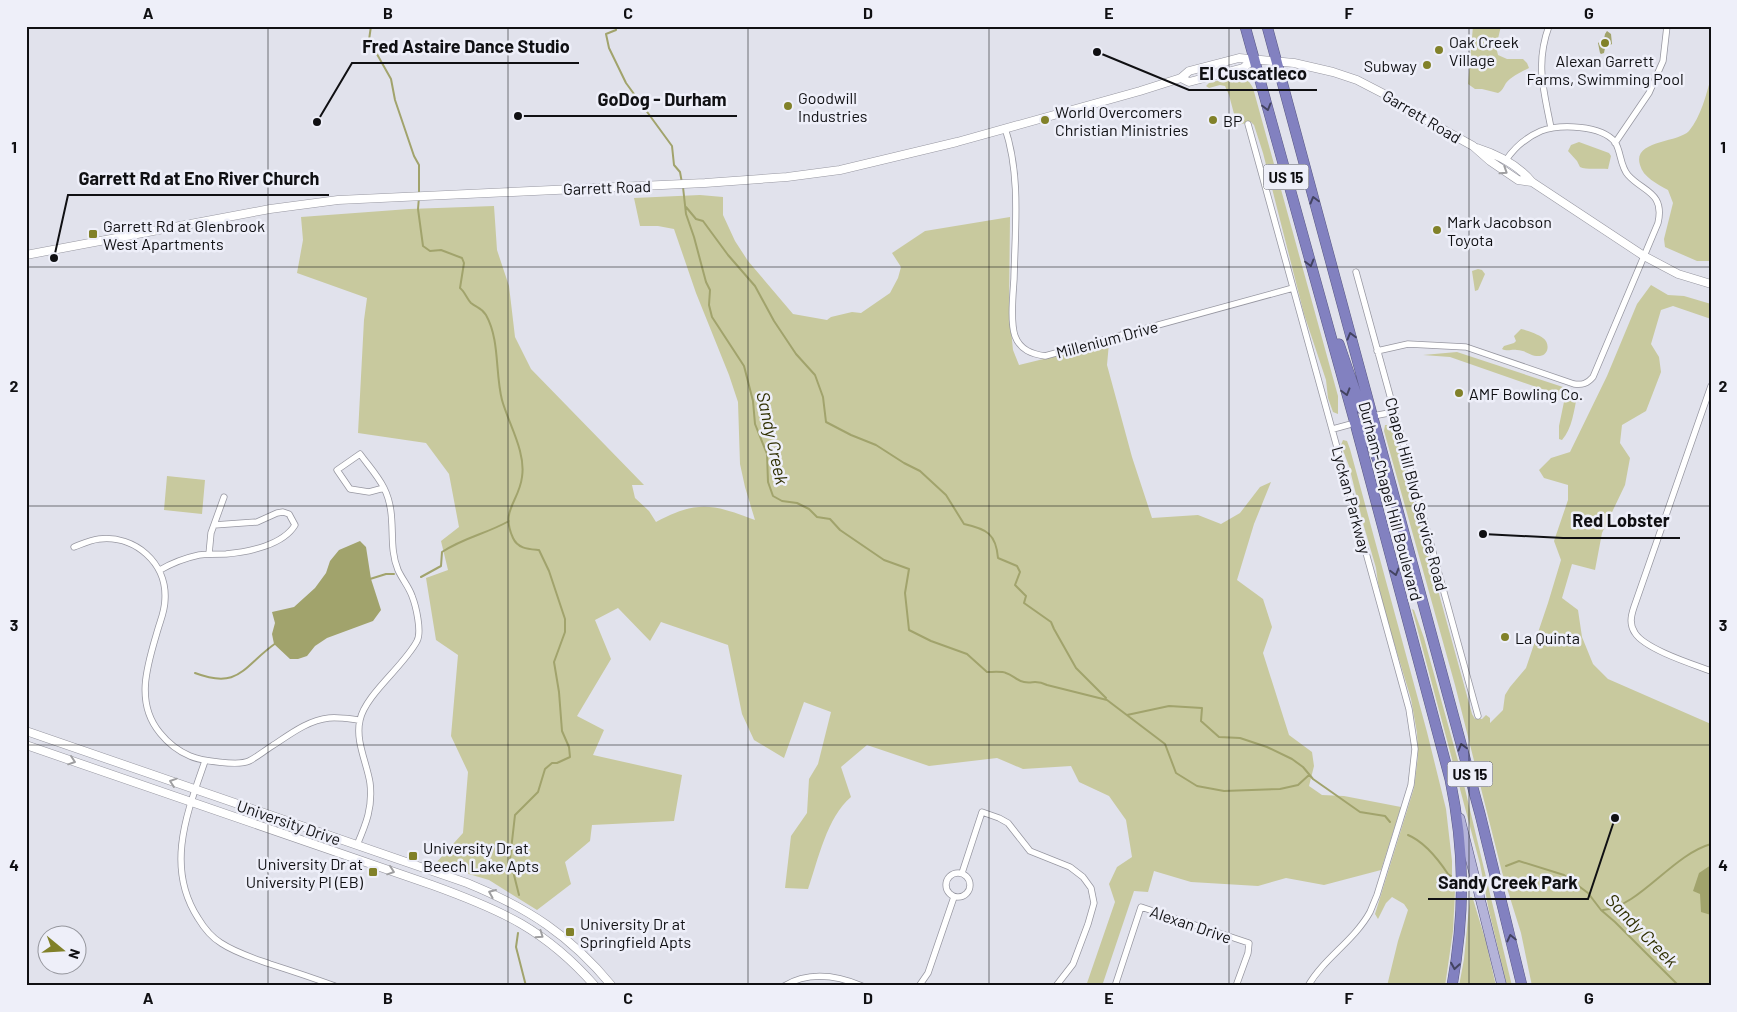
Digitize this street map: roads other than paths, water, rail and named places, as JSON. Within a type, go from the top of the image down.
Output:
[{"type":"highway","name":"Durham-Chapel Hill Boulevard","points":[[1245,26],[1355,423],[1450,779]]},
{"type":"highway","name":"Durham-Chapel Hill Boulevard","points":[[1267,26],[1480,814],[1522,986]]},
{"type":"highway","points":[[1319,295],[1339,344],[1360,405],[1364,412],[1373,416]]},
{"type":"highway","points":[[1355,423],[1362,424],[1366,429],[1399,513]]},
{"type":"highway","name":"US 15","points":[[1450,779],[1458,826],[1463,884],[1459,936],[1452,986]]},
{"type":"main road","name":"Durham-Chapel Hill Boulevard","points":[[1450,779],[1502,986]]},
{"type":"street","points":[[1549,26],[1543,44],[1541,78],[1551,128]]},
{"type":"street","points":[[1615,143],[1649,93],[1663,61],[1667,26]]},
{"type":"street","name":"Garrett Road","points":[[26,255],[270,209],[338,200],[698,183],[787,177],[840,170],[920,152],[1181,78],[1189,82],[1243,68],[1254,60],[1276,60],[1319,68],[1357,80],[1473,146],[1497,154],[1524,172],[1532,182],[1670,271],[1709,283]]},
{"type":"street","name":"Lyckan Parkway","points":[[1248,124],[1272,205],[1293,288],[1409,709],[1414,736],[1414,761],[1409,796],[1370,912],[1361,927],[1322,967],[1308,986]]},
{"type":"street","name":"Millenium Drive","points":[[1005,128],[1010,142],[1016,182],[1013,312],[1016,337],[1025,350],[1033,354],[1045,356],[1293,288]]},
{"type":"street","points":[[1378,351],[1408,344],[1466,347],[1580,385],[1593,377],[1658,222],[1659,207],[1652,194],[1626,174],[1615,143],[1602,133],[1582,128],[1551,128],[1522,142],[1506,160]]},
{"type":"street","name":"Garrett Road","points":[[1473,146],[1490,162],[1518,180],[1532,182]]},
{"type":"street","name":"Chapel Hill Blvd Service Road","points":[[1356,272],[1478,716]]},
{"type":"street","points":[[1711,386],[1637,598],[1631,621],[1635,634],[1645,642],[1711,671]]},
{"type":"street","points":[[1373,416],[1394,412]]},
{"type":"street","points":[[1333,429],[1355,423]]},
{"type":"street","points":[[357,845],[368,820],[371,804],[370,783],[362,751],[360,720],[370,698],[390,677],[418,639],[418,621],[412,595],[397,569],[394,552],[393,513],[384,488],[360,454],[337,470],[350,489],[369,492],[384,488]]},
{"type":"street","points":[[209,554],[211,533],[224,497]]},
{"type":"street","points":[[160,570],[174,562],[209,554],[237,552],[276,541],[290,533],[295,525],[289,514],[283,512],[257,522],[214,525]]},
{"type":"street","points":[[74,547],[100,539],[117,540],[139,547],[148,554],[160,570],[165,587],[165,610],[147,665],[144,690],[145,702],[153,724],[164,738],[180,751],[205,762],[248,762],[308,725],[329,718],[360,720]]},
{"type":"street","name":"University Drive","points":[[26,730],[467,883],[505,899],[538,918],[565,937],[595,966],[612,986]]},
{"type":"street","name":"University Drive","points":[[26,745],[432,885],[490,907],[525,925],[541,936],[576,966],[595,986]]},
{"type":"street","points":[[205,762],[191,802],[180,851],[182,871],[190,905],[208,933],[218,942],[242,954],[335,986]]},
{"type":"street","points":[[962,873],[982,812],[1008,823],[1030,850],[1062,863],[1084,877],[1094,894],[1092,911],[1073,964],[1056,986]]},
{"type":"street","points":[[954,872],[962,873],[968,878],[970,886],[966,894],[954,897],[948,892],[945,885],[947,877],[954,872]]},
{"type":"street","points":[[919,986],[928,973],[954,897]]},
{"type":"street","name":"Alexan Drive","points":[[1115,986],[1141,907],[1249,943],[1248,953],[1236,986]]},
{"type":"street","points":[[784,986],[793,980],[809,976],[831,976],[862,986]]},
{"type":"waterway","points":[[371,26],[369,40],[391,79],[395,100],[414,156],[419,165],[419,193]]},
{"type":"waterway","name":"Sandy Creek","points":[[616,26],[616,30],[606,34],[609,48],[626,83],[672,146],[674,165],[680,172],[682,183]]},
{"type":"waterway","name":"Sandy Creek","points":[[683,187],[686,214],[710,290],[709,305],[712,317],[744,366],[753,401],[755,424],[767,454],[768,482],[773,496],[782,501],[797,503],[809,509],[817,517],[830,519],[840,530],[884,560],[909,569],[905,593],[909,630],[931,641],[967,654],[987,672],[1004,672],[1022,681],[1040,682],[1107,700],[1165,744],[1176,773],[1197,786],[1224,791],[1280,789],[1298,785],[1309,775]]},
{"type":"waterway","points":[[419,197],[418,209],[423,246],[430,251],[441,250],[462,258],[464,263],[460,288],[471,303],[484,312],[490,325],[495,346],[502,400],[519,448],[523,468],[518,493],[509,513],[510,528],[515,542],[524,548],[539,550],[549,571],[565,619],[565,632],[554,662],[559,692],[562,731],[569,747],[570,757],[557,763],[552,763],[545,769],[538,792],[515,815],[510,859],[519,895]]},
{"type":"waterway","points":[[686,207],[696,219],[703,221],[728,255],[755,286],[774,321],[796,354],[815,375],[823,397],[826,422],[876,445],[920,471],[946,495],[964,524],[979,528],[989,534],[995,543],[998,558],[1017,566],[1020,572],[1015,585],[1026,596],[1024,603],[1051,622],[1076,668],[1106,698]]},
{"type":"waterway","points":[[421,577],[441,566],[442,552],[509,521]]},
{"type":"waterway","points":[[370,579],[386,574],[394,574]]},
{"type":"waterway","points":[[195,673],[210,678],[222,679],[232,677],[248,667],[276,643]]},
{"type":"waterway","name":"Sandy Creek","points":[[1127,715],[1169,706],[1202,708],[1201,721],[1219,737],[1240,738],[1267,747],[1292,759],[1303,767],[1313,779],[1360,812],[1385,816],[1390,822]]},
{"type":"waterway","name":"Sandy Creek","points":[[1408,835],[1425,846],[1451,876]]},
{"type":"waterway","points":[[1603,910],[1616,907],[1630,900],[1683,859],[1711,844]]},
{"type":"waterway","name":"Sandy Creek","points":[[1506,866],[1519,861],[1564,875],[1588,893],[1601,910],[1679,986]]},
{"type":"waterway","points":[[518,933],[516,947],[526,986]]},
{"type":"place","name":"Alexan Garrett Farms, Swimming Pool","points":[[1605,43]]},
{"type":"place","name":"Oak Creek Village","points":[[1439,50]]},
{"type":"place","name":"El Cuscatleco","points":[[1097,52]]},
{"type":"place","name":"Subway","points":[[1427,65]]},
{"type":"place","name":"Goodwill Industries","points":[[788,106]]},
{"type":"place","name":"GoDog - Durham","points":[[518,116]]},
{"type":"place","name":"World Overcomers Christian Ministries","points":[[1045,120]]},
{"type":"place","name":"BP","points":[[1213,120]]},
{"type":"place","name":"Fred Astaire Dance Studio","points":[[317,122]]},
{"type":"place","name":"Mark Jacobson Toyota","points":[[1437,230]]},
{"type":"place","name":"Garrett Rd at Glenbrook West Apartments","points":[[93,234]]},
{"type":"place","name":"Garrett Rd at Eno River Church","points":[[54,258]]},
{"type":"place","name":"AMF Bowling Co.","points":[[1459,393]]},
{"type":"place","name":"Red Lobster","points":[[1483,534]]},
{"type":"place","name":"La Quinta","points":[[1505,637]]},
{"type":"place","name":"Sandy Creek Park","points":[[1615,818]]},
{"type":"place","name":"University Dr at Beech Lake Apts","points":[[413,856]]},
{"type":"place","name":"University Dr at University Pl (EB)","points":[[373,872]]},
{"type":"place","name":"University Dr at Springfield Apts","points":[[570,932]]}]
